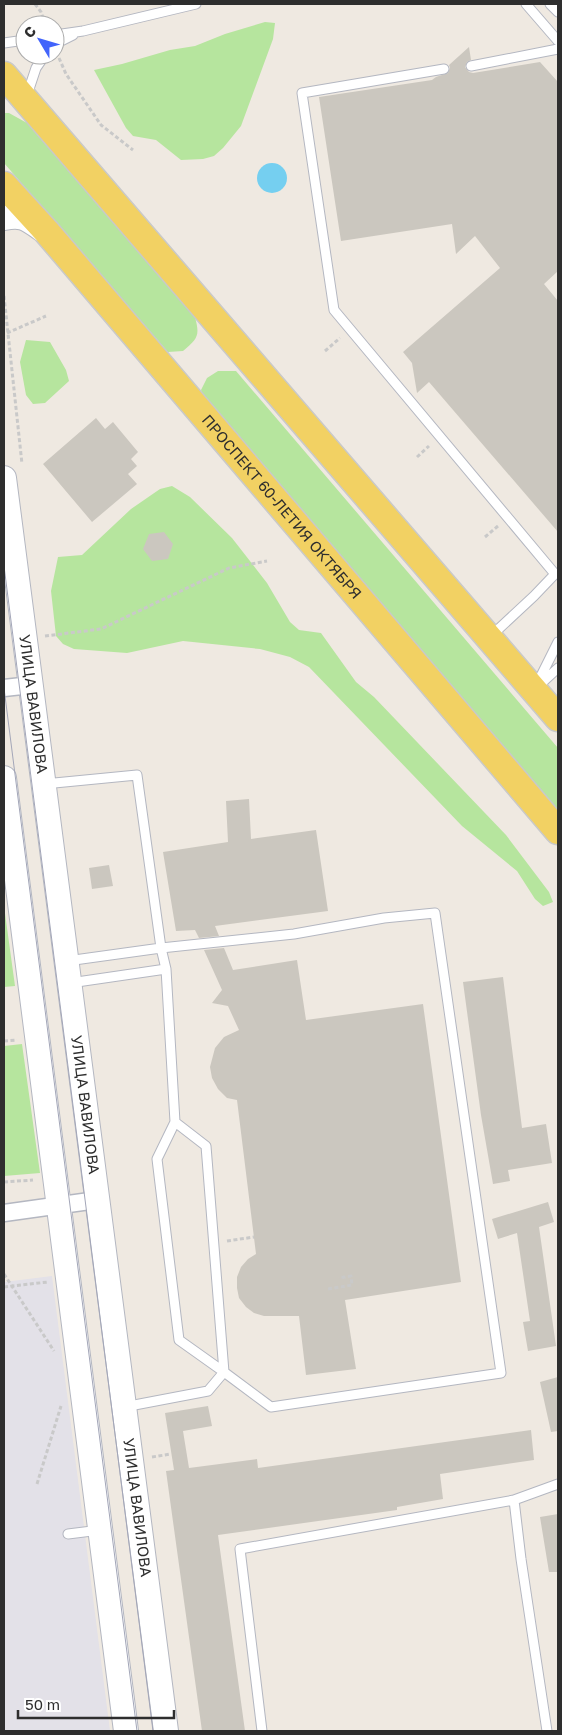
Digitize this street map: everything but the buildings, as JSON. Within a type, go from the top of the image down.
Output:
[{"type":"main road","points":[[4,76],[558,718]]},
{"type":"main road","name":"ПРОСПЕКТ 60-ЛЕТИЯ ОКТЯБРЯ","points":[[4,185],[46,231],[558,830]]},
{"type":"main road","points":[[4,218],[17,216],[29,220],[46,231]]},
{"type":"main road","name":"УЛИЦА ВАВИЛОВА","points":[[4,478],[166,1731]]},
{"type":"main road","points":[[4,778],[126,1731]]},
{"type":"street","points":[[4,688],[31,685]]},
{"type":"street","points":[[4,1213],[97,1200]]},
{"type":"lane","points":[[65,34],[196,4]]},
{"type":"lane","points":[[526,4],[558,41]]},
{"type":"lane","points":[[550,4],[558,12]]},
{"type":"lane","points":[[65,39],[83,31]]},
{"type":"lane","points":[[472,66],[558,49]]},
{"type":"lane","points":[[26,100],[38,65]]},
{"type":"lane","points":[[444,69],[302,93],[334,310],[557,573],[489,637]]},
{"type":"lane","points":[[534,690],[558,642]]},
{"type":"lane","points":[[534,690],[558,668]]},
{"type":"lane","points":[[44,784],[138,776],[161,948],[166,969],[176,1122],[157,1159],[179,1340],[271,1406],[501,1373],[435,913],[384,918],[294,934],[161,948],[68,972]]},
{"type":"lane","points":[[68,972],[166,969]]},
{"type":"lane","points":[[124,1407],[208,1391],[224,1372],[206,1146],[176,1122]]},
{"type":"lane","points":[[262,1731],[240,1549],[514,1500],[558,1484]]},
{"type":"lane","points":[[514,1500],[547,1731]]},
{"type":"lane","points":[[68,1534],[100,1530]]},
{"type":"path","points":[[35,4],[42,15]]},
{"type":"path","points":[[62,65],[66,74],[101,125],[133,150]]},
{"type":"path","points":[[6,333],[46,316]]},
{"type":"path","points":[[44,636],[101,629],[229,568],[267,561]]},
{"type":"path","points":[[213,1243],[254,1237]]},
{"type":"path","points":[[4,1274],[54,1351]]},
{"type":"path","points":[[328,1289],[352,1285],[351,1276],[339,1278]]},
{"type":"path","points":[[4,1287],[57,1281]]},
{"type":"path","points":[[37,1484],[62,1403]]},
{"type":"path","points":[[152,1457],[171,1454]]},
{"type":"shaded area","points":[[52,1276],[110,1731],[4,1731],[4,1282]]},
{"type":"green space","points":[[265,22],[275,23],[273,39],[241,126],[214,156],[203,159],[181,160],[156,140],[133,136],[126,128],[94,70],[170,50],[195,46],[225,34]]},
{"type":"green space","points":[[4,113],[9,113],[27,123],[195,317],[197,336],[183,351],[168,352],[4,163]]},
{"type":"green space","points":[[26,340],[50,342],[66,370],[69,381],[45,403],[33,404],[26,395],[20,362]]},
{"type":"green space","points":[[218,371],[236,371],[558,748],[558,815],[206,405],[201,390],[207,378]]},
{"type":"green space","points":[[172,486],[190,497],[232,538],[267,583],[290,622],[299,630],[321,633],[356,682],[374,697],[506,835],[549,892],[553,902],[543,906],[535,899],[517,871],[462,826],[309,667],[290,657],[260,649],[183,641],[127,653],[74,649],[63,644],[56,636],[51,591],[58,557],[82,555],[131,509],[160,489]]},
{"type":"green space","points":[[4,906],[15,986],[4,987]]},
{"type":"green space","points":[[22,1044],[40,1173],[4,1176],[4,1046]]},
{"type":"water","points":[[272,163],[283,167],[287,178],[283,189],[272,193],[261,189],[257,178],[261,167]]},
{"type":"tram line","points":[[4,566],[153,1731]]},
{"type":"tram line","points":[[4,688],[137,1731]]}]
